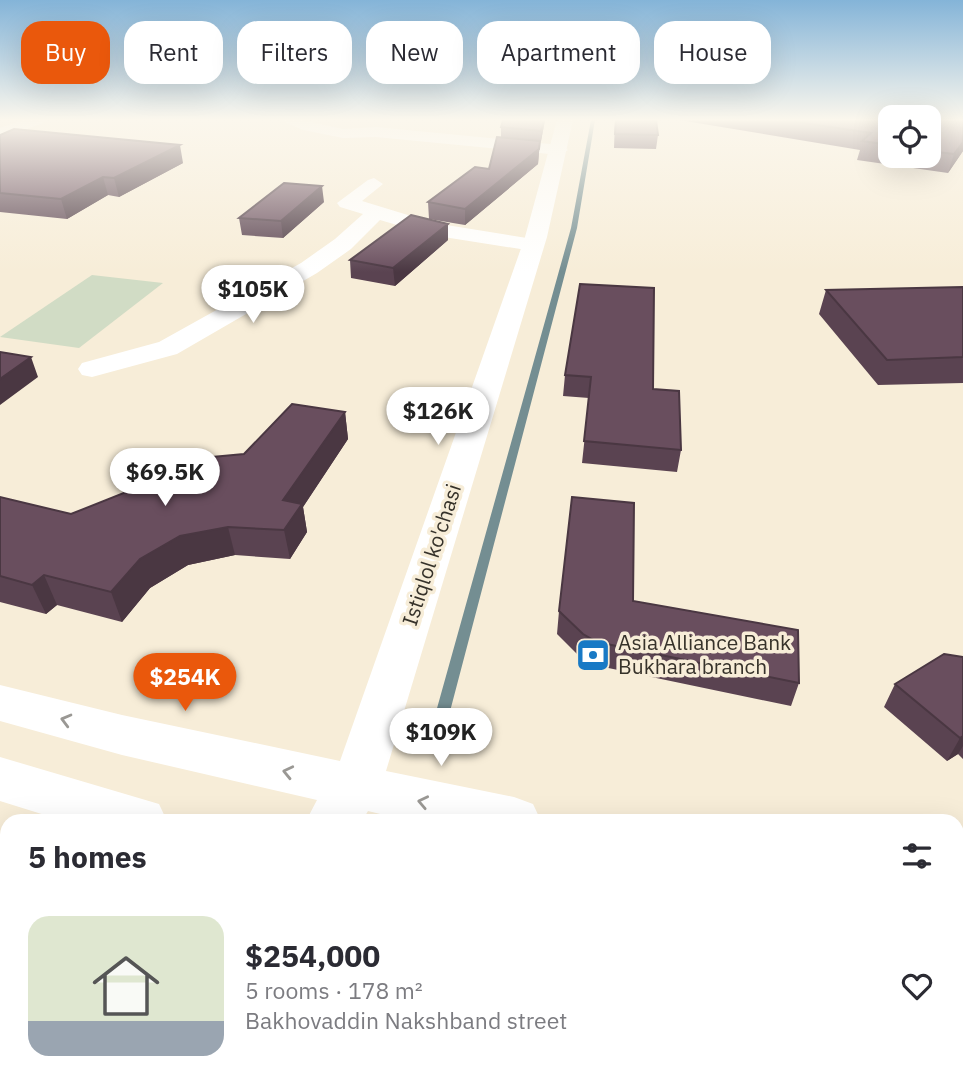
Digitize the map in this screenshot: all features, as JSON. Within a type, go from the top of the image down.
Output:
[{"type":"main road","name":"Istiqlol ko'chasi","points":[[347,810],[533,245],[553,171]]},
{"type":"main road","points":[[0,703],[122,735],[347,810],[408,814]]},
{"type":"main road","points":[[34,796],[110,814]]},
{"type":"street","points":[[374,184],[347,203],[431,229],[533,245]]},
{"type":"street","points":[[92,369],[168,348],[309,268],[343,244],[377,212]]},
{"type":"green space","points":[[92,275],[163,283],[79,348],[0,337]]},
{"type":"building","points":[[0,171],[128,171],[114,178],[103,177],[61,199],[0,193]]},
{"type":"building","points":[[470,171],[512,171],[465,209],[428,202]]},
{"type":"building","points":[[284,183],[322,186],[281,221],[239,218]]},
{"type":"building","points":[[411,215],[448,224],[393,268],[350,260]]},
{"type":"building","points":[[580,284],[654,288],[653,389],[679,391],[681,450],[584,441],[591,377],[565,375]]},
{"type":"building","points":[[963,287],[963,357],[887,360],[826,290]]},
{"type":"building","points":[[0,352],[31,357],[0,379]]},
{"type":"building","points":[[292,404],[345,412],[283,500],[302,504],[284,530],[228,527],[180,536],[140,559],[111,592],[44,575],[32,585],[0,576],[0,497],[71,514],[139,487],[127,476],[154,467],[201,458],[244,454]]},
{"type":"building","points":[[572,497],[634,503],[633,601],[798,630],[799,683],[597,642],[583,634],[559,611]]},
{"type":"building","points":[[944,654],[963,657],[963,736],[960,738],[895,684]]},
{"type":"waterway","points":[[441,719],[574,228],[584,171]]},
{"type":"place","name":"Asia Alliance Bank Bukhara branch","points":[[593,655]]}]
